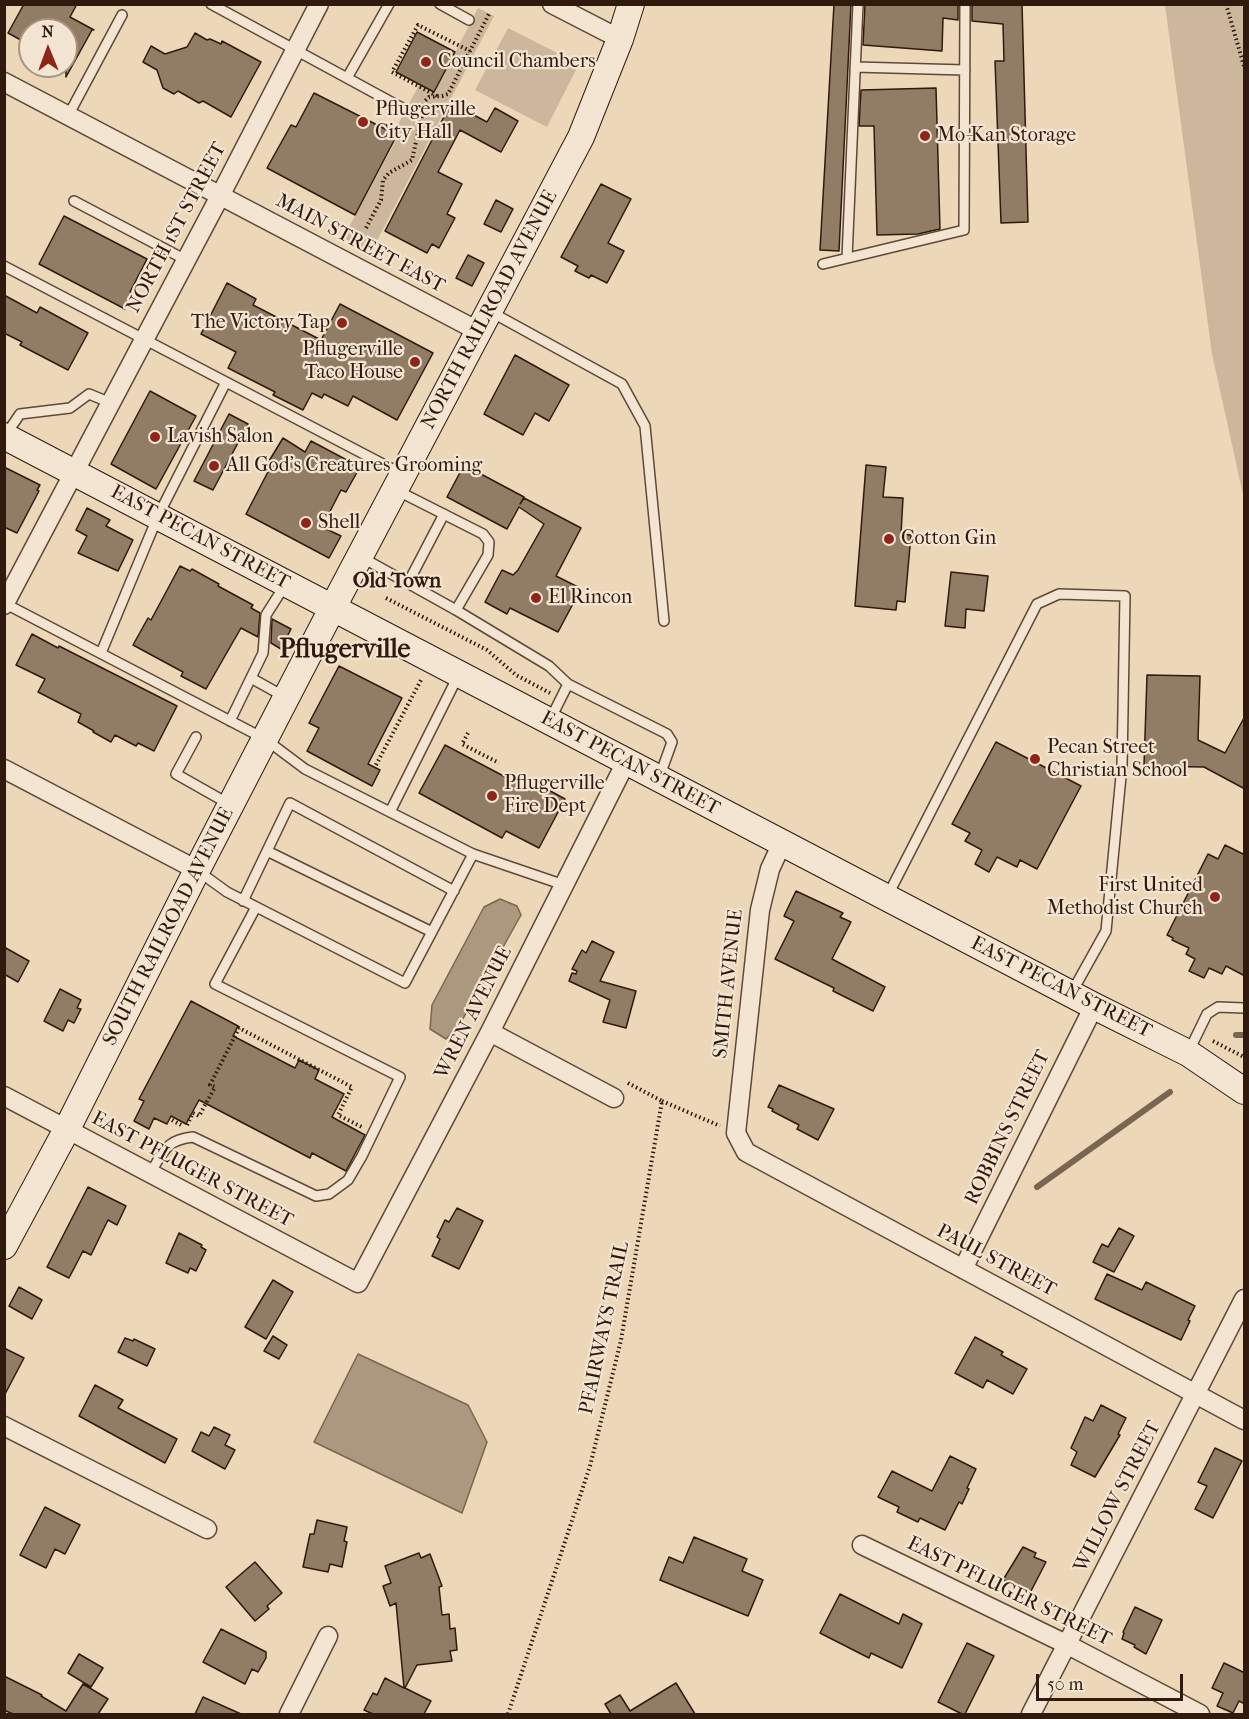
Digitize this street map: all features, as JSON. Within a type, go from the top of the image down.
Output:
[{"type":"main road","name":"NORTH RAILROAD AVENUE","points":[[333,607],[581,137],[620,39],[631,4]]},
{"type":"main road","name":"EAST PECAN STREET","points":[[5,436],[459,674],[555,710],[626,762],[1094,1006],[1193,1043],[1245,1070]]},
{"type":"main road","name":"SOUTH RAILROAD AVENUE","points":[[4,1246],[67,1129],[333,607]]},
{"type":"main road","name":"EAST PECAN STREET","points":[[1193,1043],[1245,1091]]},
{"type":"street","name":"NORTH 1ST STREET","points":[[5,604],[319,4]]},
{"type":"street","points":[[552,4],[620,39]]},
{"type":"street","name":"MAIN STREET EAST","points":[[4,82],[220,196],[484,321]]},
{"type":"street","name":"WREN AVENUE","points":[[358,1283],[490,1032],[626,762]]},
{"type":"street","points":[[4,769],[197,870]]},
{"type":"street","name":"SMITH AVENUE","points":[[736,1133],[760,910],[770,869],[782,843]]},
{"type":"street","name":"ROBBINS STREET","points":[[963,1269],[1094,1006]]},
{"type":"street","points":[[490,1032],[614,1098]]},
{"type":"street","name":"EAST PFLUGER STREET","points":[[4,1096],[358,1283]]},
{"type":"street","name":"PAUL STREET","points":[[736,1133],[746,1152],[1245,1420]]},
{"type":"street","name":"WILLOW STREET","points":[[1031,1714],[1245,1299]]},
{"type":"street","points":[[4,1426],[207,1529]]},
{"type":"street","name":"EAST PFLUGER STREET","points":[[862,1545],[1068,1645],[1200,1714]]},
{"type":"street","points":[[289,1714],[328,1636]]},
{"type":"lane","points":[[211,4],[404,109]]},
{"type":"lane","points":[[347,78],[389,4]]},
{"type":"lane","points":[[440,4],[469,20]]},
{"type":"lane","points":[[847,258],[858,4]]},
{"type":"lane","points":[[823,264],[964,230],[965,4]]},
{"type":"lane","points":[[68,116],[122,15]]},
{"type":"lane","points":[[855,67],[965,70]]},
{"type":"lane","points":[[74,201],[186,260]]},
{"type":"lane","points":[[4,266],[226,382],[400,482],[444,514],[483,534],[489,542],[488,555],[456,610]]},
{"type":"lane","points":[[484,321],[622,384],[645,426],[664,621]]},
{"type":"lane","points":[[101,653],[158,516],[226,382]]},
{"type":"lane","points":[[5,436],[20,414],[70,408],[88,394],[111,403]]},
{"type":"lane","points":[[408,583],[444,514]]},
{"type":"lane","points":[[360,557],[456,610],[549,666],[568,684],[668,734],[672,742],[659,778]]},
{"type":"lane","points":[[230,721],[263,653],[266,615],[286,583]]},
{"type":"lane","points":[[887,898],[1037,604],[1059,594],[1125,596],[1122,766],[1106,931],[1071,994]]},
{"type":"lane","points":[[5,604],[265,739],[306,769],[473,854],[564,885]]},
{"type":"lane","points":[[390,812],[459,674]]},
{"type":"lane","points":[[251,678],[286,698]]},
{"type":"lane","points":[[555,710],[568,684]]},
{"type":"lane","points":[[196,737],[176,774],[231,805]]},
{"type":"lane","points":[[243,901],[290,803],[454,891]]},
{"type":"lane","points":[[267,851],[432,932]]},
{"type":"lane","points":[[197,870],[226,892],[405,983],[473,854]]},
{"type":"lane","points":[[150,1173],[169,1144],[178,1138],[193,1137],[316,1196],[329,1194],[348,1180],[400,1077],[215,984],[255,907]]},
{"type":"lane","points":[[1193,1043],[1207,1014],[1218,1007],[1245,1008]]},
{"type":"path","points":[[1226,4],[1245,66]]},
{"type":"path","points":[[366,228],[381,200],[383,180],[389,173],[411,160],[425,101],[429,96],[448,94],[490,12]]},
{"type":"path","points":[[437,96],[392,72],[418,25],[470,51]]},
{"type":"path","points":[[386,598],[487,650],[555,710]]},
{"type":"path","points":[[376,765],[421,680]]},
{"type":"path","points":[[468,734],[462,744],[499,764]]},
{"type":"path","points":[[172,1120],[185,1127],[194,1113],[199,1116],[215,1087],[210,1085],[239,1028],[352,1087],[338,1115],[373,1133]]},
{"type":"path","points":[[1193,1043],[1245,1057]]},
{"type":"path","points":[[621,1080],[662,1101],[736,1133]]},
{"type":"path","name":"PFAIRWAYS TRAIL","points":[[508,1714],[548,1596],[595,1443],[621,1340],[662,1101]]},
{"type":"shaded area","points":[[1165,5],[1244,5],[1244,499],[1212,354]]},
{"type":"shaded area","points":[[478,8],[494,16],[371,252],[343,238],[399,135],[394,132],[419,85],[435,92]]},
{"type":"shaded area","points":[[508,28],[579,64],[547,127],[475,90]]},
{"type":"shaded area","points":[[500,899],[517,906],[521,915],[460,1024],[446,1039],[430,1029],[432,1005],[484,907]]},
{"type":"shaded area","points":[[358,1354],[468,1405],[487,1442],[462,1513],[314,1442]]},
{"type":"building","points":[[24,4],[77,4],[70,17],[72,18],[18,18],[18,38],[8,33]]},
{"type":"building","points":[[834,4],[851,4],[839,251],[820,250]]},
{"type":"building","points":[[865,4],[958,4],[958,20],[943,18],[942,51],[863,45]]},
{"type":"building","points":[[972,4],[1022,4],[1028,222],[1001,223],[995,61],[1004,61],[1003,24],[972,21]]},
{"type":"building","points":[[78,21],[94,30],[78,55]]},
{"type":"building","name":"Council Chambers","points":[[417,32],[455,52],[434,92],[396,72]]},
{"type":"building","points":[[195,33],[207,40],[221,44],[222,41],[261,62],[231,117],[203,101],[199,103],[178,91],[174,94],[163,88],[157,70],[143,62],[151,46],[165,54],[187,47]]},
{"type":"building","points":[[936,88],[940,229],[918,234],[877,235],[874,126],[859,126],[861,90]]},
{"type":"building","points":[[314,93],[397,135],[355,215],[267,168],[291,125],[296,127]]},
{"type":"building","points":[[451,103],[487,122],[495,108],[518,121],[501,152],[460,130],[438,172],[462,184],[447,214],[455,218],[439,248],[432,244],[427,253],[385,231]]},
{"type":"building","points":[[601,184],[631,199],[608,243],[624,251],[607,283],[591,275],[589,278],[575,271],[578,266],[561,257]]},
{"type":"building","points":[[496,200],[513,209],[501,232],[484,224]]},
{"type":"building","points":[[64,216],[147,259],[130,292],[133,294],[125,309],[39,264]]},
{"type":"building","points":[[468,255],[484,263],[472,286],[456,278]]},
{"type":"building","points":[[227,283],[256,299],[253,305],[321,340],[340,304],[433,353],[397,420],[353,396],[348,406],[324,394],[322,398],[312,393],[303,410],[273,395],[275,392],[228,368],[236,352],[201,334]]},
{"type":"building","points":[[4,295],[37,313],[40,307],[88,333],[68,370],[20,345],[22,342],[4,333]]},
{"type":"building","points":[[515,355],[569,385],[549,421],[535,413],[523,435],[484,414]]},
{"type":"building","name":"Lavish Salon","points":[[150,391],[196,416],[156,489],[111,464]]},
{"type":"building","name":"All God's Creatures Grooming","points":[[229,414],[248,424],[213,490],[194,481]]},
{"type":"building","points":[[283,438],[305,452],[311,441],[360,467],[346,492],[341,490],[322,527],[341,536],[329,558],[246,514],[270,468],[266,466]]},
{"type":"building","points":[[464,465],[524,497],[520,504],[524,498],[581,528],[556,576],[578,587],[572,598],[575,600],[558,632],[510,608],[507,614],[485,602],[502,570],[513,575],[518,570],[544,524],[519,507],[507,529],[447,497]]},
{"type":"building","name":"Cotton Gin","points":[[866,465],[886,467],[883,497],[903,498],[901,534],[911,535],[905,602],[897,601],[896,610],[855,606]]},
{"type":"building","points":[[4,467],[40,485],[17,533],[4,527]]},
{"type":"building","points":[[87,508],[110,520],[106,526],[133,540],[118,571],[78,553],[87,536],[76,530]]},
{"type":"building","points":[[180,566],[190,571],[192,569],[219,584],[218,586],[253,605],[251,608],[260,613],[258,637],[241,628],[206,689],[181,676],[183,672],[133,645],[148,618],[151,620]]},
{"type":"building","points":[[951,572],[988,576],[984,611],[966,609],[965,628],[945,626]]},
{"type":"building","points":[[272,619],[291,629],[281,649],[271,643]]},
{"type":"building","points":[[32,634],[177,706],[154,751],[138,743],[136,746],[115,735],[111,742],[78,722],[81,714],[38,692],[45,679],[16,665]]},
{"type":"building","points":[[339,666],[402,698],[368,764],[380,770],[372,786],[307,751],[319,728],[309,723]]},
{"type":"building","points":[[1147,675],[1200,676],[1198,740],[1225,753],[1245,716],[1245,789],[1204,767],[1144,766]]},
{"type":"building","points":[[996,742],[1081,786],[1037,869],[1020,860],[1017,867],[997,857],[989,872],[975,864],[982,850],[965,841],[970,833],[952,824]]},
{"type":"building","name":"Pflugerville Fire Dept","points":[[445,745],[528,789],[532,781],[565,799],[539,848],[506,831],[502,838],[419,793]]},
{"type":"building","name":"First United Methodist Church","points":[[1225,845],[1245,855],[1245,976],[1226,966],[1222,974],[1209,968],[1204,978],[1189,971],[1195,959],[1186,954],[1189,948],[1167,935],[1208,854],[1218,859]]},
{"type":"building","points":[[796,891],[843,913],[840,917],[851,922],[832,959],[885,987],[873,1011],[833,991],[834,988],[775,959],[794,921],[784,916]]},
{"type":"building","points":[[592,941],[614,952],[600,981],[636,991],[626,1028],[603,1022],[610,1000],[569,981],[572,973],[576,974],[577,971],[572,969],[582,950],[586,953]]},
{"type":"building","points":[[4,947],[29,961],[18,982],[4,974]]},
{"type":"building","points":[[60,989],[81,1000],[77,1008],[81,1009],[74,1023],[68,1020],[63,1031],[44,1021]]},
{"type":"building","points":[[191,1001],[238,1026],[233,1036],[295,1068],[299,1060],[319,1070],[315,1079],[344,1094],[332,1117],[365,1135],[346,1171],[312,1153],[310,1158],[199,1100],[186,1124],[171,1116],[167,1124],[154,1118],[149,1129],[134,1121],[144,1101],[139,1099]]},
{"type":"building","points":[[779,1085],[834,1109],[818,1140],[797,1129],[799,1125],[768,1107]]},
{"type":"building","points":[[88,1187],[126,1206],[117,1225],[108,1220],[91,1255],[83,1251],[69,1278],[47,1267]]},
{"type":"building","points":[[457,1208],[483,1221],[459,1269],[432,1256],[445,1220],[449,1222]]},
{"type":"building","points":[[1119,1228],[1134,1236],[1114,1272],[1093,1262],[1102,1244],[1108,1247]]},
{"type":"building","points":[[179,1233],[202,1245],[201,1247],[206,1250],[196,1271],[190,1268],[188,1273],[166,1263]]},
{"type":"building","points":[[1107,1274],[1142,1290],[1146,1282],[1195,1306],[1181,1340],[1095,1299]]},
{"type":"building","points":[[273,1280],[293,1292],[266,1339],[245,1327]]},
{"type":"building","points":[[19,1287],[42,1300],[32,1319],[9,1306]]},
{"type":"building","points":[[273,1336],[287,1345],[279,1359],[264,1351]]},
{"type":"building","points":[[975,1337],[1003,1352],[1001,1355],[1027,1369],[1013,1394],[987,1380],[983,1388],[955,1373]]},
{"type":"building","points":[[125,1338],[133,1341],[134,1339],[155,1349],[147,1366],[118,1352]]},
{"type":"building","points":[[4,1348],[24,1358],[4,1396]]},
{"type":"building","points":[[95,1385],[123,1400],[118,1408],[177,1439],[165,1463],[79,1416]]},
{"type":"building","points":[[1101,1405],[1126,1418],[1118,1434],[1120,1435],[1095,1477],[1071,1465],[1077,1452],[1071,1448],[1085,1417],[1093,1421]]},
{"type":"building","points":[[214,1427],[230,1435],[225,1445],[235,1450],[225,1469],[192,1451],[201,1432],[209,1436]]},
{"type":"building","points":[[1215,1448],[1242,1461],[1213,1518],[1195,1509],[1207,1486],[1198,1482]]},
{"type":"building","points":[[950,1456],[976,1469],[962,1504],[959,1502],[945,1530],[920,1518],[918,1522],[897,1512],[899,1507],[878,1497],[892,1471],[932,1491]]},
{"type":"building","points":[[45,1507],[80,1525],[65,1554],[55,1549],[46,1568],[20,1555]]},
{"type":"building","points":[[317,1520],[347,1527],[344,1541],[347,1542],[342,1567],[330,1564],[328,1572],[303,1567],[310,1534],[314,1534]]},
{"type":"building","points":[[694,1537],[747,1559],[742,1571],[763,1580],[748,1616],[660,1580],[669,1557],[683,1563]]},
{"type":"building","points":[[1023,1547],[1036,1553],[1034,1557],[1046,1562],[1030,1593],[1003,1580]]},
{"type":"building","points":[[419,1553],[421,1558],[430,1554],[442,1586],[439,1587],[442,1615],[449,1614],[450,1629],[455,1628],[457,1650],[450,1651],[452,1661],[417,1665],[405,1688],[431,1701],[424,1714],[373,1714],[364,1710],[373,1693],[377,1695],[385,1678],[404,1688],[396,1603],[390,1606],[383,1586],[391,1583],[385,1566]]},
{"type":"building","points":[[255,1562],[282,1593],[255,1621],[226,1587]]},
{"type":"building","points":[[840,1594],[899,1624],[903,1614],[922,1624],[902,1668],[871,1653],[869,1658],[820,1633]]},
{"type":"building","points":[[1135,1607],[1162,1620],[1146,1654],[1134,1647],[1135,1645],[1122,1639]]},
{"type":"building","points":[[221,1629],[266,1652],[266,1658],[258,1672],[252,1669],[245,1684],[203,1662]]},
{"type":"building","points":[[967,1643],[994,1656],[965,1714],[962,1714],[938,1702]]},
{"type":"building","points":[[79,1654],[103,1668],[91,1687],[68,1673]]},
{"type":"building","points":[[1224,1663],[1245,1673],[1245,1704],[1239,1701],[1233,1713],[1217,1706],[1223,1693],[1212,1688]]},
{"type":"building","points":[[4,1676],[42,1695],[66,1711],[83,1684],[108,1699],[98,1714],[13,1714],[4,1710]]},
{"type":"building","points":[[676,1683],[695,1714],[611,1714],[605,1704],[620,1695],[630,1711]]},
{"type":"building","points":[[203,1697],[241,1714],[195,1714]]},
{"type":"waterway","points":[[1236,1035],[1244,1035]]},
{"type":"waterway","points":[[1037,1187],[1170,1092]]},
{"type":"place","name":"Council Chambers","points":[[426,62]]},
{"type":"place","name":"Pflugerville City Hall","points":[[363,122]]},
{"type":"place","name":"Mo-Kan Storage","points":[[925,136]]},
{"type":"place","name":"The Victory Tap","points":[[342,323]]},
{"type":"place","name":"Pflugerville Taco House","points":[[415,362]]},
{"type":"place","name":"Lavish Salon","points":[[155,437]]},
{"type":"place","name":"All God's Creatures Grooming","points":[[214,466]]},
{"type":"place","name":"Shell","points":[[306,523]]},
{"type":"place","name":"Cotton Gin","points":[[889,539]]},
{"type":"place","name":"El Rincon","points":[[536,598]]},
{"type":"place","name":"Pecan Street Christian School","points":[[1035,759]]},
{"type":"place","name":"Pflugerville Fire Dept","points":[[492,796]]},
{"type":"place","name":"First United Methodist Church","points":[[1215,897]]},
{"type":"district","name":"Old Town","points":[[397,582]]},
{"type":"district","name":"Pflugerville","points":[[345,651]]}]
